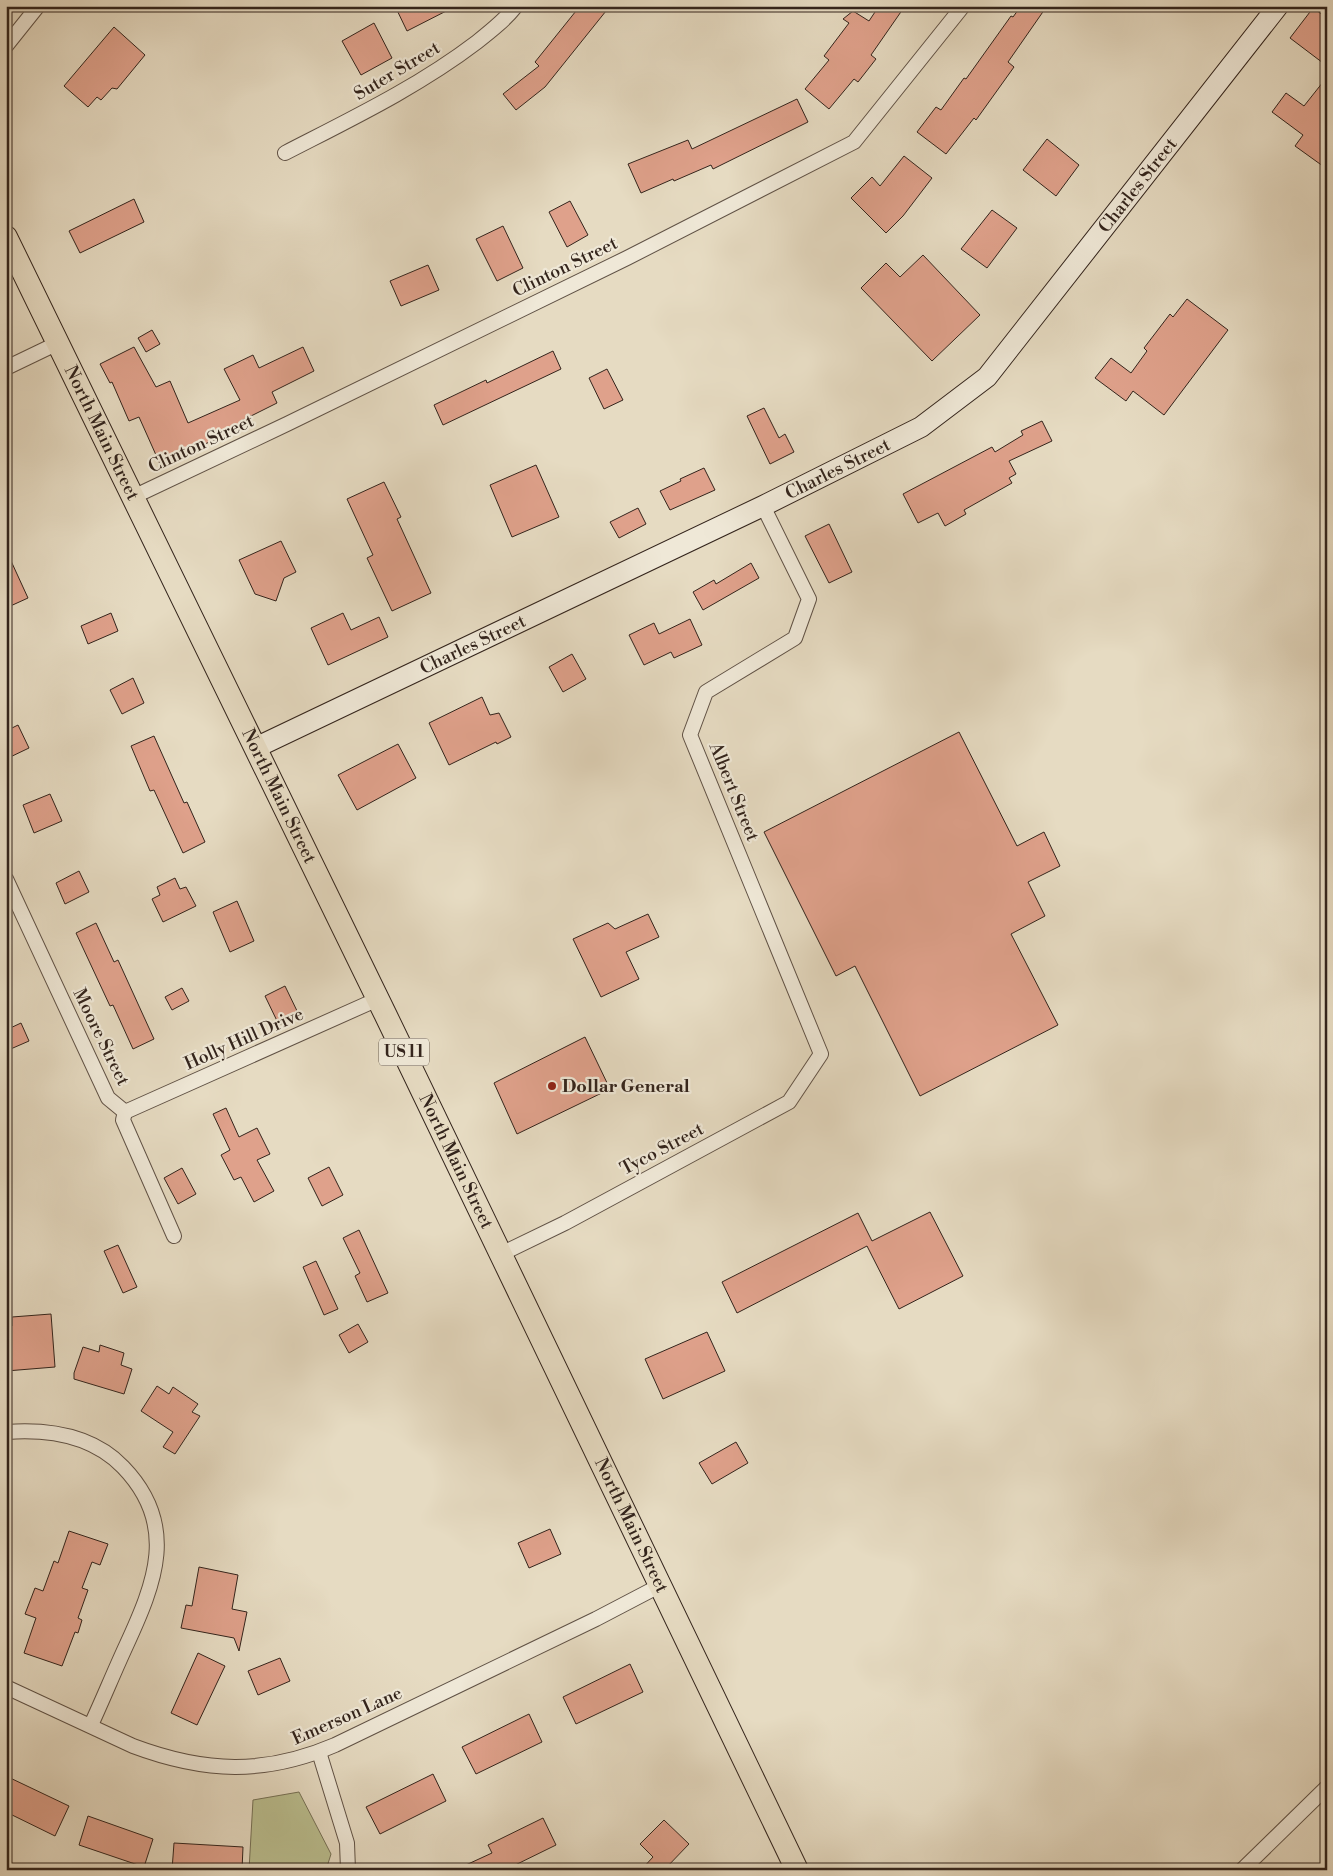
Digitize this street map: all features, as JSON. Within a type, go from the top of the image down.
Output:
[{"type":"main road","name":"North Main Street","points":[[6,237],[254,748],[378,998],[797,1870]]},
{"type":"street","points":[[6,46],[38,6]]},
{"type":"street","name":"Suter Street","points":[[285,153],[368,111],[452,61],[506,19],[516,6]]},
{"type":"street","name":"Clinton Street","points":[[133,497],[618,262],[854,142],[962,6]]},
{"type":"street","name":"Charles Street","points":[[254,748],[762,506],[921,427],[987,376],[1278,6]]},
{"type":"street","points":[[6,368],[58,343]]},
{"type":"street","name":"Albert Street","points":[[762,506],[809,599],[795,638],[706,692],[690,735],[821,1054]]},
{"type":"street","name":"Moore Street","points":[[6,879],[108,1098],[125,1112],[123,1120],[174,1236]]},
{"type":"street","name":"Holly Hill Drive","points":[[125,1112],[378,998]]},
{"type":"street","name":"Tyco Street","points":[[502,1254],[565,1223],[789,1102],[821,1054]]},
{"type":"street","points":[[7,1432],[44,1432],[70,1437],[95,1446],[109,1454],[128,1472],[141,1490],[150,1511],[155,1529],[157,1553],[148,1596],[90,1725]]},
{"type":"street","name":"Emerson Lane","points":[[6,1687],[147,1751],[176,1760],[212,1766],[267,1765],[294,1760],[319,1752],[499,1667],[661,1586]]},
{"type":"street","points":[[319,1752],[347,1843],[348,1870]]},
{"type":"street","points":[[1242,1870],[1327,1786]]},
{"type":"green space","points":[[299,1792],[331,1854],[326,1870],[249,1870],[253,1800]]},
{"type":"building","points":[[395,6],[456,6],[407,31]]},
{"type":"building","points":[[580,6],[610,6],[545,87],[516,110],[503,94],[539,66],[535,62]]},
{"type":"building","points":[[879,6],[905,6],[871,55],[876,59],[858,82],[854,79],[829,109],[805,89],[829,60],[824,56],[849,23],[843,19],[853,11],[869,21]]},
{"type":"building","points":[[1021,6],[1047,6],[1008,62],[1014,67],[976,120],[974,118],[946,154],[917,132],[936,107],[941,110],[964,78],[966,79],[1011,16],[1013,17]]},
{"type":"building","points":[[1313,8],[1327,18],[1327,66],[1290,38]]},
{"type":"building","points":[[374,23],[392,58],[361,75],[342,41]]},
{"type":"building","points":[[114,27],[145,55],[117,89],[112,88],[101,100],[97,97],[88,107],[64,86]]},
{"type":"building","points":[[1327,77],[1327,169],[1295,146],[1303,135],[1272,112],[1286,93],[1304,106]]},
{"type":"building","points":[[797,99],[808,122],[713,169],[711,165],[641,193],[628,164],[688,140],[692,149]]},
{"type":"building","points":[[1047,139],[1079,165],[1056,196],[1023,170]]},
{"type":"building","points":[[904,156],[932,178],[903,216],[886,233],[851,198],[872,177],[880,186]]},
{"type":"building","points":[[134,199],[144,222],[80,253],[69,231]]},
{"type":"building","points":[[570,201],[588,235],[567,247],[549,212]]},
{"type":"building","points":[[992,210],[1017,228],[987,268],[961,249]]},
{"type":"building","points":[[503,226],[523,268],[497,281],[476,239]]},
{"type":"building","points":[[923,255],[980,315],[932,361],[861,288],[886,263],[900,277]]},
{"type":"building","points":[[428,265],[439,290],[401,306],[390,281]]},
{"type":"building","points":[[1187,299],[1228,330],[1164,415],[1133,391],[1126,401],[1095,378],[1111,358],[1131,373],[1147,351],[1144,348],[1170,314],[1173,317]]},
{"type":"building","points":[[152,330],[160,344],[146,352],[138,338]]},
{"type":"building","points":[[134,347],[156,387],[170,381],[188,423],[240,400],[224,369],[253,355],[259,368],[303,347],[314,371],[272,392],[277,403],[239,422],[241,428],[160,464],[139,417],[129,421],[112,382],[110,383],[100,364]]},
{"type":"building","points":[[553,351],[561,369],[443,425],[434,405],[486,380],[487,383]]},
{"type":"building","points":[[607,369],[623,400],[604,409],[589,378]]},
{"type":"building","points":[[764,408],[779,438],[785,434],[794,452],[770,464],[747,416]]},
{"type":"building","points":[[1042,421],[1052,441],[1009,461],[1016,474],[1009,478],[1012,483],[964,510],[966,514],[945,526],[938,513],[918,523],[903,494],[992,447],[995,452],[1023,435],[1021,431]]},
{"type":"building","points":[[536,465],[559,517],[512,537],[490,485]]},
{"type":"building","points":[[704,468],[715,490],[670,510],[660,491]]},
{"type":"building","points":[[384,482],[401,517],[397,519],[431,593],[392,611],[367,558],[373,555],[347,499]]},
{"type":"building","points":[[638,508],[646,524],[619,538],[610,522]]},
{"type":"building","points":[[829,524],[852,572],[829,583],[805,536]]},
{"type":"building","points":[[281,541],[296,572],[284,578],[276,601],[255,594],[239,560]]},
{"type":"building","points":[[6,550],[28,598],[6,608]]},
{"type":"building","points":[[751,563],[759,578],[703,610],[693,592],[714,580],[716,584]]},
{"type":"building","points":[[111,613],[118,631],[88,644],[81,626]]},
{"type":"building","points":[[343,613],[351,630],[379,617],[388,637],[328,665],[311,628]]},
{"type":"building","points":[[690,619],[702,645],[674,658],[671,652],[644,665],[629,635],[654,623],[659,634]]},
{"type":"building","points":[[572,654],[586,679],[563,692],[549,667]]},
{"type":"building","points":[[133,678],[144,703],[122,714],[110,690]]},
{"type":"building","points":[[482,697],[490,715],[499,713],[511,737],[497,744],[496,742],[449,765],[429,723]]},
{"type":"building","points":[[18,725],[29,748],[6,759],[6,731]]},
{"type":"building","points":[[959,732],[1017,846],[1044,832],[1060,866],[1028,882],[1045,916],[1011,934],[1058,1025],[920,1096],[855,966],[836,976],[764,832]]},
{"type":"building","points":[[154,736],[184,803],[187,802],[205,842],[183,853],[154,790],[150,791],[131,746]]},
{"type":"building","points":[[398,744],[416,778],[357,810],[338,775]]},
{"type":"building","points":[[50,794],[62,821],[34,833],[23,805]]},
{"type":"building","points":[[79,871],[89,892],[65,904],[56,883]]},
{"type":"building","points":[[175,878],[180,889],[186,887],[196,906],[163,922],[152,899],[160,895],[157,887]]},
{"type":"building","points":[[237,901],[254,941],[230,952],[213,912]]},
{"type":"building","points":[[648,914],[659,937],[626,952],[639,979],[601,997],[573,939],[608,923],[615,929]]},
{"type":"building","points":[[96,923],[114,962],[118,960],[154,1039],[133,1049],[113,1005],[110,1006],[76,933]]},
{"type":"building","points":[[285,986],[299,1015],[279,1025],[265,996]]},
{"type":"building","points":[[182,988],[189,1001],[172,1010],[165,997]]},
{"type":"building","points":[[21,1023],[29,1041],[6,1051],[6,1030]]},
{"type":"building","name":"Dollar General","points":[[585,1037],[610,1089],[517,1134],[494,1083]]},
{"type":"building","points":[[226,1108],[239,1137],[257,1128],[270,1154],[257,1160],[274,1191],[254,1202],[241,1177],[234,1180],[221,1155],[230,1150],[213,1114]]},
{"type":"building","points":[[329,1167],[343,1195],[322,1206],[308,1178]]},
{"type":"building","points":[[182,1168],[196,1194],[178,1204],[164,1178]]},
{"type":"building","points":[[930,1212],[963,1276],[899,1309],[867,1246],[737,1313],[722,1282],[858,1213],[872,1241]]},
{"type":"building","points":[[359,1230],[388,1293],[367,1302],[355,1276],[360,1273],[343,1238]]},
{"type":"building","points":[[118,1245],[137,1287],[123,1293],[104,1251]]},
{"type":"building","points":[[316,1261],[338,1309],[324,1315],[303,1267]]},
{"type":"building","points":[[51,1314],[55,1367],[6,1371],[6,1326],[12,1326],[12,1317]]},
{"type":"building","points":[[358,1324],[368,1342],[349,1353],[339,1335]]},
{"type":"building","points":[[707,1332],[725,1371],[663,1399],[645,1359]]},
{"type":"building","points":[[100,1345],[124,1353],[121,1365],[132,1369],[124,1394],[74,1379],[74,1373],[83,1347],[99,1352]]},
{"type":"building","points":[[157,1386],[169,1394],[173,1387],[198,1404],[192,1412],[200,1416],[175,1454],[163,1447],[173,1432],[141,1411]]},
{"type":"building","points":[[736,1442],[748,1463],[712,1484],[699,1463]]},
{"type":"building","points":[[550,1529],[561,1554],[529,1568],[518,1543]]},
{"type":"building","points":[[69,1531],[108,1544],[100,1565],[92,1562],[82,1588],[88,1590],[78,1618],[82,1620],[78,1633],[75,1632],[62,1666],[24,1653],[36,1618],[25,1614],[35,1588],[43,1591],[54,1561],[58,1563]]},
{"type":"building","points":[[199,1567],[238,1575],[232,1609],[247,1612],[239,1651],[234,1638],[181,1628],[186,1605],[192,1606]]},
{"type":"building","points":[[198,1653],[225,1666],[197,1725],[171,1713]]},
{"type":"building","points":[[280,1658],[290,1681],[258,1695],[248,1671]]},
{"type":"building","points":[[630,1664],[643,1692],[576,1724],[563,1697]]},
{"type":"building","points":[[529,1714],[542,1742],[476,1774],[462,1747]]},
{"type":"building","points":[[433,1774],[446,1801],[380,1834],[366,1807]]},
{"type":"building","points":[[6,1776],[69,1806],[55,1836],[6,1812]]},
{"type":"building","points":[[88,1816],[153,1839],[144,1867],[79,1845]]},
{"type":"building","points":[[543,1818],[556,1845],[505,1870],[455,1870],[492,1853],[488,1845]]},
{"type":"building","points":[[664,1820],[689,1844],[664,1870],[641,1870],[653,1857],[640,1844]]},
{"type":"building","points":[[174,1843],[243,1847],[242,1870],[172,1870]]},
{"type":"place","name":"Dollar General","points":[[552,1086]]}]
